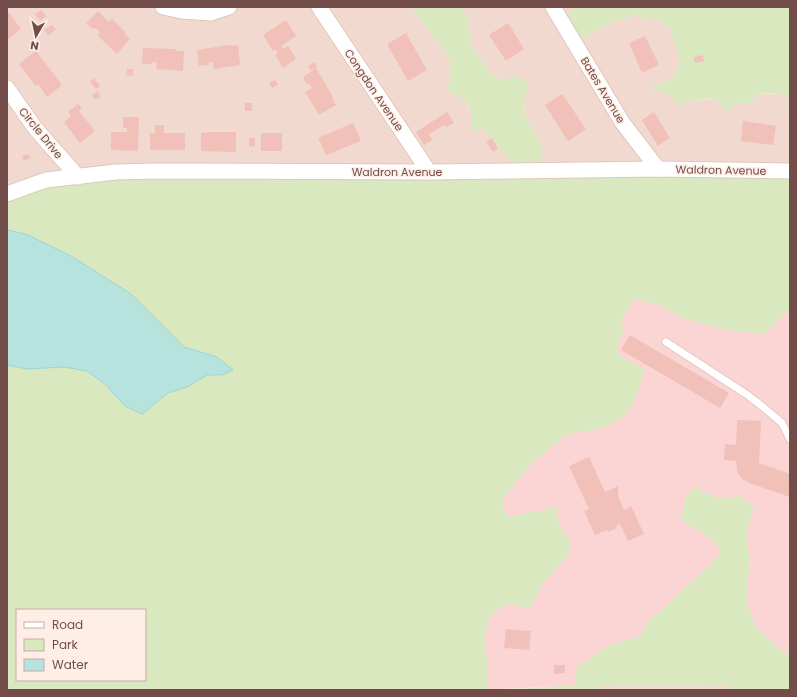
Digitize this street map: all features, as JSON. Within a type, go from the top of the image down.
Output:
[{"type":"street","points":[[163,7],[182,11],[210,13],[229,7]]},
{"type":"street","name":"Congdon Avenue","points":[[319,7],[429,172]]},
{"type":"street","name":"Bates Avenue","points":[[553,7],[622,122],[658,169]]},
{"type":"street","name":"Circle Drive","points":[[7,88],[35,128],[78,177]]},
{"type":"street","name":"Waldron Avenue","points":[[7,194],[46,180],[116,172],[429,172],[658,169],[790,171]]},
{"type":"lane","points":[[666,342],[746,394],[763,407],[782,423],[790,439]]},
{"type":"shaded area","points":[[7,7],[411,7],[448,56],[451,64],[448,91],[462,97],[472,112],[473,119],[471,132],[483,128],[517,172],[7,195]]},
{"type":"shaded area","points":[[460,7],[577,7],[564,15],[577,43],[608,24],[635,15],[646,19],[658,19],[670,28],[680,60],[674,77],[657,87],[647,90],[665,92],[673,97],[678,106],[685,102],[703,99],[735,104],[751,103],[757,96],[765,93],[783,95],[790,99],[790,172],[541,170],[541,143],[525,116],[524,99],[505,80],[492,75],[472,47],[468,17]]},
{"type":"shaded area","points":[[634,299],[657,304],[682,318],[727,330],[763,334],[790,309],[790,655],[784,653],[755,628],[746,600],[750,559],[746,535],[754,508],[740,496],[720,499],[696,487],[687,524],[703,533],[721,548],[717,558],[704,572],[646,624],[642,636],[606,646],[584,663],[575,685],[488,690],[484,646],[488,619],[500,607],[510,604],[530,608],[543,583],[569,554],[570,541],[559,524],[508,517],[502,506],[506,495],[530,465],[566,435],[602,428],[618,354],[617,343],[624,332],[621,321]]},
{"type":"shaded area","points":[[599,686],[730,686],[729,690],[600,690]]},
{"type":"green space","points":[[411,7],[460,7],[468,17],[472,47],[492,75],[505,80],[518,76],[530,87],[524,99],[525,116],[541,143],[541,170],[790,172],[790,309],[763,334],[727,330],[682,318],[657,304],[634,299],[621,321],[624,332],[617,343],[618,354],[645,370],[634,402],[624,416],[602,428],[566,435],[530,465],[506,495],[502,506],[509,517],[557,507],[559,525],[570,541],[569,554],[543,583],[530,608],[510,604],[500,607],[488,619],[484,646],[488,658],[488,690],[7,690],[7,365],[27,369],[64,367],[87,371],[105,384],[125,406],[142,414],[168,393],[187,387],[207,375],[222,375],[217,357],[184,347],[131,294],[71,256],[70,257],[26,234],[7,230],[7,196],[50,180],[516,171],[493,139],[483,128],[470,133],[472,118],[469,107],[461,98],[448,91],[451,64],[448,56]]},
{"type":"green space","points":[[577,7],[790,7],[790,99],[774,93],[766,93],[758,95],[751,103],[735,104],[729,112],[719,102],[711,99],[696,100],[678,107],[669,95],[661,92],[646,90],[657,87],[674,77],[680,61],[670,28],[658,19],[646,19],[635,15],[608,24],[577,43],[564,15]]},
{"type":"green space","points":[[696,486],[704,492],[720,499],[740,496],[754,508],[746,535],[750,559],[746,600],[756,628],[784,653],[790,655],[790,690],[729,690],[730,686],[722,685],[599,686],[600,690],[503,690],[575,685],[578,664],[584,663],[606,646],[641,636],[646,624],[717,558],[721,548],[703,533],[681,519],[686,496]]},
{"type":"water","points":[[7,230],[26,234],[71,256],[131,294],[184,347],[217,357],[233,370],[222,375],[207,375],[187,387],[168,393],[142,414],[125,406],[105,384],[87,371],[64,367],[27,369],[7,365]]},
{"type":"building","points":[[7,10],[21,29],[7,40]]},
{"type":"building","points":[[41,10],[46,16],[40,21],[35,14]]},
{"type":"building","points":[[98,11],[109,22],[112,19],[130,39],[117,54],[97,35],[100,32],[95,28],[93,29],[86,23]]},
{"type":"building","points":[[286,20],[296,36],[281,46],[283,49],[288,46],[296,59],[283,68],[275,54],[278,53],[275,49],[273,51],[263,35]]},
{"type":"building","points":[[508,23],[524,49],[506,61],[489,35]]},
{"type":"building","points":[[52,25],[56,30],[48,35],[44,30]]},
{"type":"building","points":[[406,33],[427,70],[408,81],[387,44]]},
{"type":"building","points":[[645,36],[659,65],[642,73],[629,43]]},
{"type":"building","points":[[33,40],[37,44],[32,48],[29,43]]},
{"type":"building","points":[[238,45],[240,65],[214,69],[213,62],[208,62],[209,65],[199,66],[197,50]]},
{"type":"building","points":[[143,48],[176,49],[176,51],[184,51],[183,71],[156,69],[157,62],[152,62],[152,64],[142,64]]},
{"type":"building","points":[[36,51],[62,85],[47,97],[38,84],[36,86],[19,64]]},
{"type":"building","points":[[703,55],[704,61],[695,63],[694,57]]},
{"type":"building","points":[[314,62],[317,67],[311,70],[308,66]]},
{"type":"building","points":[[316,68],[336,105],[319,115],[305,92],[312,88],[309,83],[307,85],[303,77]]},
{"type":"building","points":[[127,69],[133,69],[133,76],[126,75]]},
{"type":"building","points":[[94,78],[100,86],[96,89],[90,82]]},
{"type":"building","points":[[275,80],[278,85],[272,88],[269,83]]},
{"type":"building","points":[[97,91],[101,97],[95,100],[92,95]]},
{"type":"building","points":[[562,94],[586,129],[568,141],[545,105]]},
{"type":"building","points":[[245,103],[252,103],[252,111],[245,111]]},
{"type":"building","points":[[78,104],[82,109],[79,111],[95,131],[80,143],[64,122],[71,116],[68,112]]},
{"type":"building","points":[[447,112],[454,123],[446,127],[444,125],[429,134],[432,140],[424,145],[416,132]]},
{"type":"building","points":[[654,112],[670,138],[658,146],[642,120]]},
{"type":"building","points":[[123,117],[139,117],[138,151],[111,150],[111,132],[127,132],[127,128],[123,128]]},
{"type":"building","points":[[743,121],[776,126],[773,145],[741,141]]},
{"type":"building","points":[[353,123],[361,141],[326,155],[318,138]]},
{"type":"building","points":[[155,125],[164,125],[164,133],[185,133],[185,150],[150,150],[150,133],[155,133]]},
{"type":"building","points":[[236,132],[236,152],[201,151],[201,133]]},
{"type":"building","points":[[261,133],[282,133],[282,151],[261,151]]},
{"type":"building","points":[[249,138],[255,138],[255,146],[249,147]]},
{"type":"building","points":[[492,138],[498,148],[493,152],[486,142]]},
{"type":"building","points":[[28,154],[30,158],[24,161],[22,156]]},
{"type":"building","points":[[630,335],[729,393],[720,408],[621,350]]},
{"type":"building","points":[[737,420],[761,421],[759,463],[790,474],[790,497],[749,483],[742,479],[737,471],[736,461],[724,460],[725,444],[736,445]]},
{"type":"building","points":[[589,457],[605,492],[618,486],[618,496],[624,510],[631,506],[644,534],[628,541],[620,524],[616,526],[617,528],[608,532],[607,530],[595,535],[584,511],[589,509],[569,466]]},
{"type":"building","points":[[506,629],[531,631],[529,650],[504,648]]},
{"type":"building","points":[[554,665],[565,665],[565,673],[554,674]]}]
